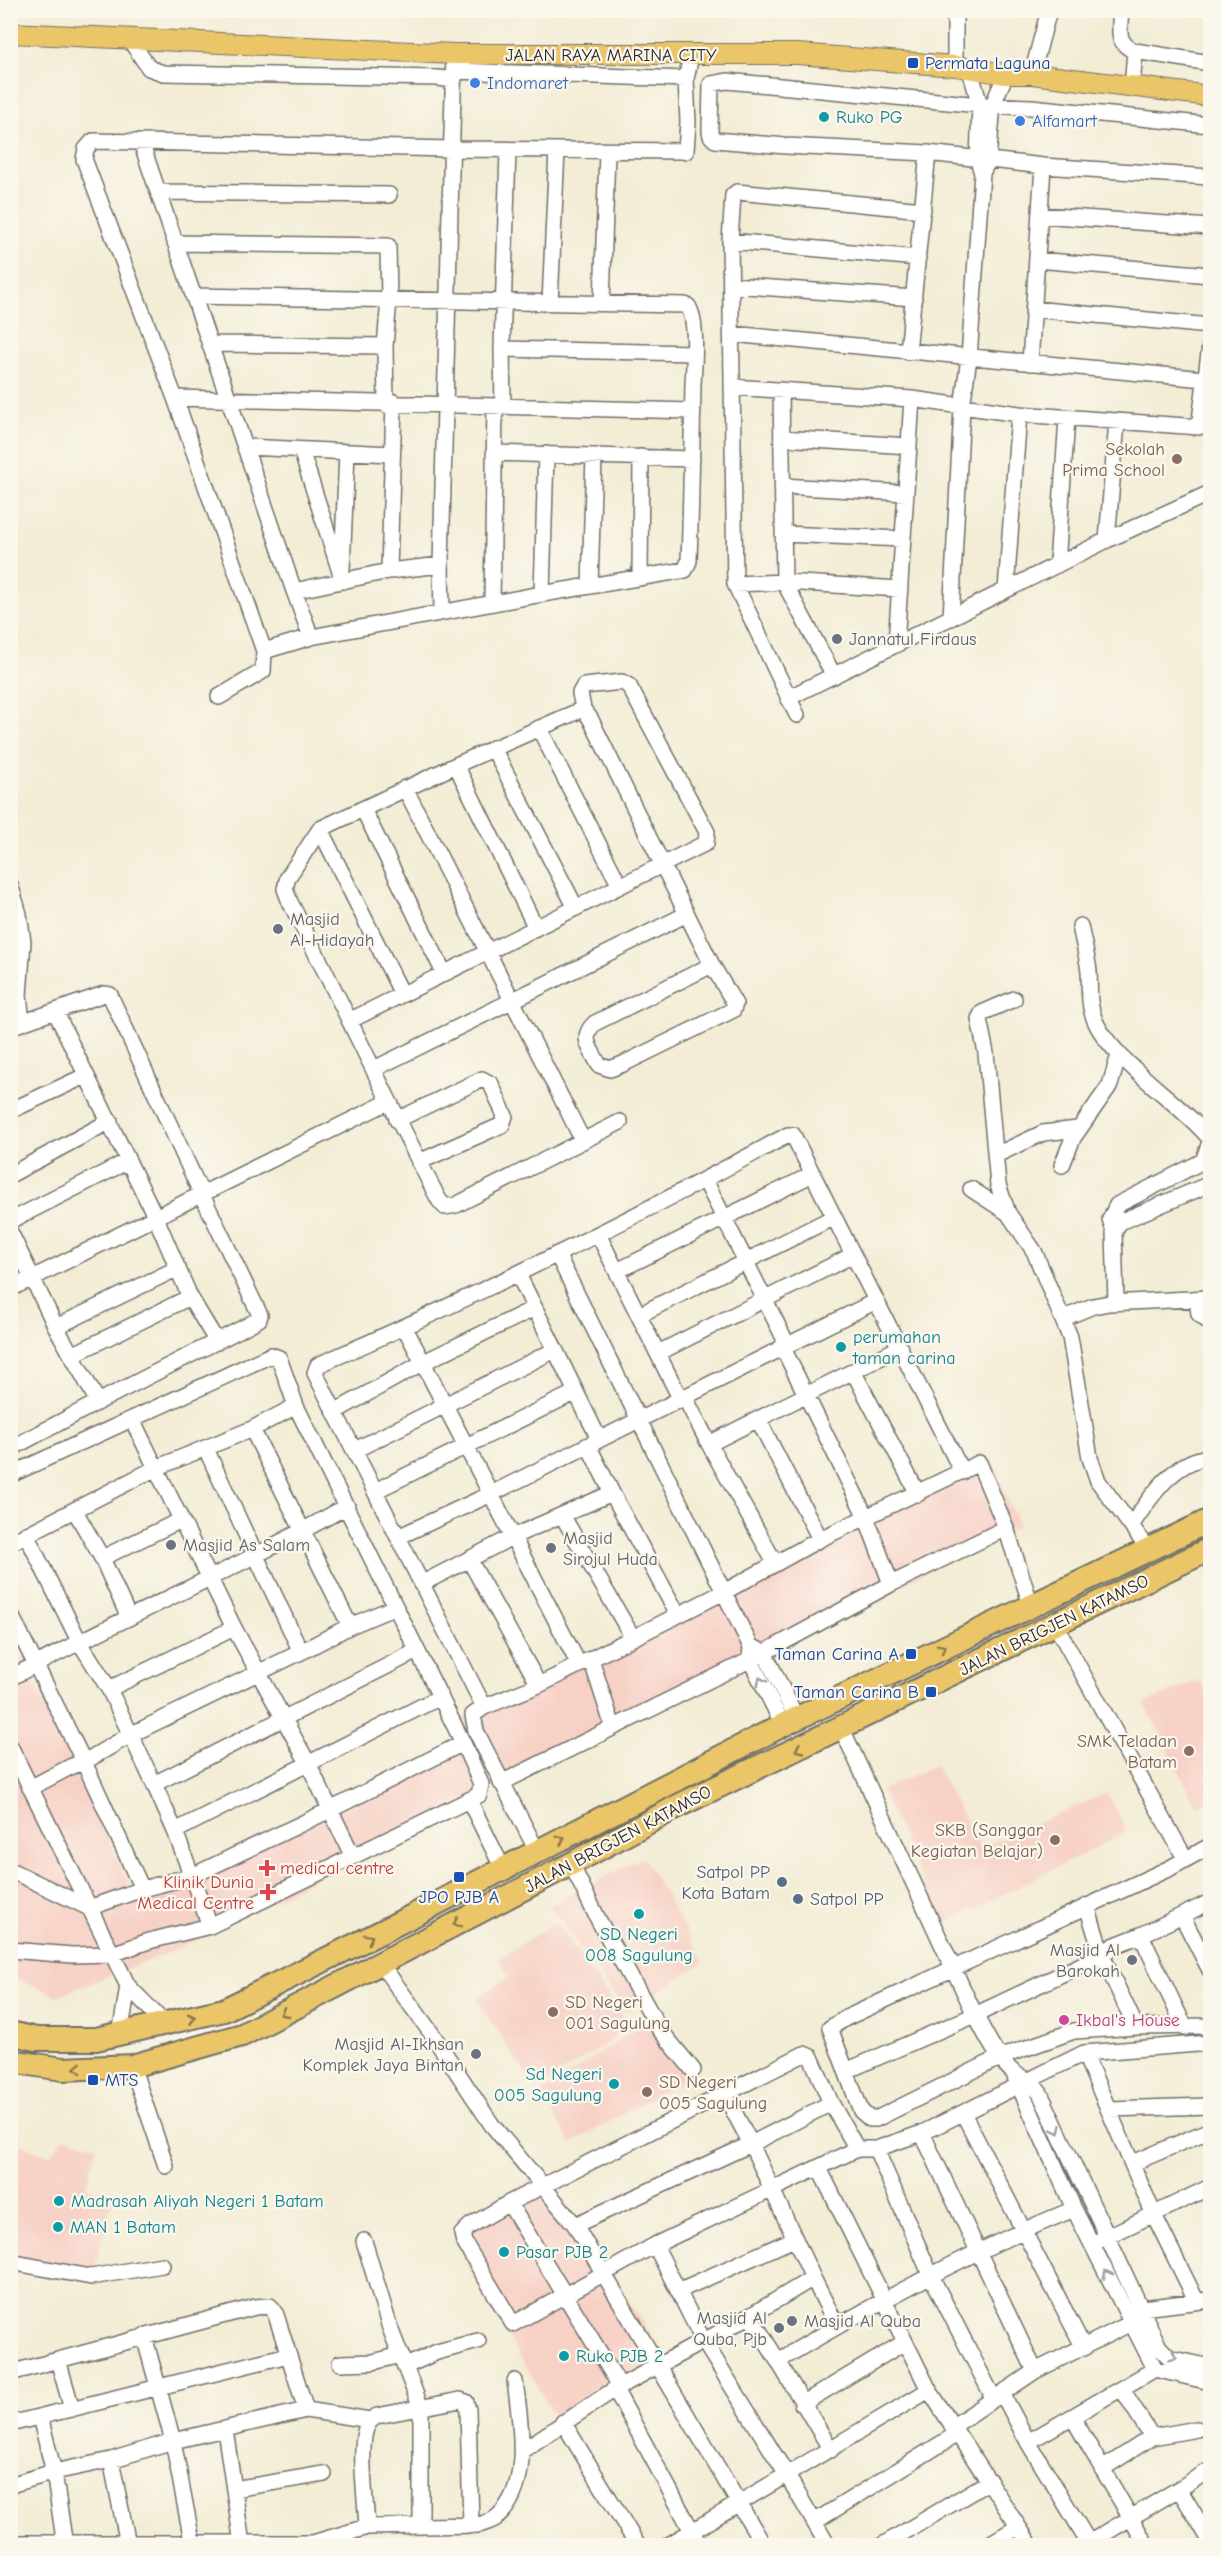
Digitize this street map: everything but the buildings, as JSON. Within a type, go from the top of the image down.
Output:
[{"type":"highway","name":"JALAN BRIGJEN KATAMSO","points":[[10,2033],[36,2039],[96,2039],[224,2010],[790,1722],[1210,1520]]},
{"type":"highway","name":"JALAN BRIGJEN KATAMSO","points":[[10,2061],[63,2068],[132,2066],[242,2035],[572,1864],[680,1805],[842,1729],[1210,1549]]},
{"type":"main road","name":"JALAN RAYA MARINA CITY","points":[[10,33],[130,40],[454,68],[691,56],[797,54],[1006,74],[1032,74],[1210,96]]},
{"type":"street","points":[[955,10],[962,68],[987,104]]},
{"type":"street","points":[[1032,74],[1049,10]]},
{"type":"street","points":[[1121,10],[1122,43],[1135,51],[1210,63]]},
{"type":"street","points":[[130,40],[149,68],[163,73],[438,78],[454,68],[686,79]]},
{"type":"street","points":[[1132,87],[1135,51]]},
{"type":"street","points":[[219,697],[263,671],[264,651],[175,398],[84,159],[86,149],[93,141],[607,152],[686,151],[688,122],[686,79],[691,56]]},
{"type":"street","points":[[442,612],[441,565],[454,68]]},
{"type":"street","points":[[951,618],[962,407],[969,358],[987,104],[1006,74]]},
{"type":"street","points":[[1210,125],[727,81],[711,84],[710,131],[715,140],[928,153],[983,165],[1043,166],[1210,177]]},
{"type":"street","points":[[141,142],[294,591],[312,637]]},
{"type":"street","points":[[492,603],[495,453],[505,302],[508,150]]},
{"type":"street","points":[[550,303],[557,150]]},
{"type":"street","points":[[602,303],[607,152]]},
{"type":"street","points":[[908,352],[928,153]]},
{"type":"street","points":[[1030,363],[1043,166]]},
{"type":"street","points":[[158,192],[389,195]]},
{"type":"street","points":[[797,716],[735,584],[730,241],[732,200],[737,192],[923,210]]},
{"type":"street","points":[[1040,215],[1210,227]]},
{"type":"street","points":[[730,241],[918,258]]},
{"type":"street","points":[[175,243],[388,246],[389,300],[385,346],[392,454],[389,571]]},
{"type":"street","points":[[1036,260],[1210,275]]},
{"type":"street","points":[[731,285],[914,298]]},
{"type":"street","points":[[193,296],[688,306],[691,314],[694,353],[688,567],[680,572],[590,585],[312,637],[264,651]]},
{"type":"street","points":[[1033,309],[1210,326]]},
{"type":"street","points":[[732,334],[1204,379]]},
{"type":"street","points":[[210,344],[385,346]]},
{"type":"street","points":[[732,387],[912,399],[1019,414],[1199,427],[1210,346]]},
{"type":"street","points":[[502,349],[694,353]]},
{"type":"street","points":[[781,391],[784,582],[834,676]]},
{"type":"street","points":[[175,398],[693,411]]},
{"type":"street","points":[[896,645],[912,399]]},
{"type":"street","points":[[1006,590],[1019,414]]},
{"type":"street","points":[[1057,565],[1066,418]]},
{"type":"street","points":[[1107,540],[1117,422]]},
{"type":"street","points":[[782,438],[909,446]]},
{"type":"street","points":[[245,447],[392,454]]},
{"type":"street","points":[[301,450],[342,581]]},
{"type":"street","points":[[342,581],[347,452]]},
{"type":"street","points":[[495,453],[692,459]]},
{"type":"street","points":[[542,594],[546,454]]},
{"type":"street","points":[[590,585],[594,456]]},
{"type":"street","points":[[640,578],[641,457]]},
{"type":"street","points":[[782,486],[906,493]]},
{"type":"street","points":[[788,698],[1107,540],[1210,493]]},
{"type":"street","points":[[783,534],[903,539]]},
{"type":"street","points":[[294,591],[389,571],[441,565]]},
{"type":"street","points":[[735,584],[784,582],[900,589]]},
{"type":"street","points":[[351,1020],[488,950],[665,865],[706,843],[707,832],[629,686],[622,682],[584,686],[580,693],[583,709],[590,718],[665,865],[712,965],[735,1004],[733,1010],[623,1064],[610,1069],[599,1065],[586,1036],[587,1030],[595,1023],[712,965]]},
{"type":"street","points":[[583,709],[405,788],[320,829],[288,877],[285,889],[351,1020],[397,1120],[439,1200],[445,1207],[456,1205],[620,1122]]},
{"type":"street","points":[[539,728],[620,886]]},
{"type":"street","points":[[493,748],[576,908]]},
{"type":"street","points":[[456,765],[536,928]]},
{"type":"street","points":[[405,788],[583,1141]]},
{"type":"street","points":[[363,809],[444,973]]},
{"type":"street","points":[[320,829],[402,994]]},
{"type":"street","points":[[10,884],[19,914],[23,942],[16,1025],[56,1013],[104,994],[112,998],[260,1315],[259,1319],[217,1342],[10,1449]]},
{"type":"street","points":[[374,1069],[687,914]]},
{"type":"street","points":[[1080,926],[1088,968],[1091,1012],[1119,1055],[1196,1121],[1210,1140],[1203,1161],[1118,1204],[1110,1219],[1114,1231],[1116,1303]]},
{"type":"street","points":[[1014,999],[982,1013],[979,1019],[986,1053],[998,1185],[1008,1213],[1034,1251],[1064,1318],[1070,1337],[1090,1458],[1098,1481],[1149,1550]]},
{"type":"street","points":[[56,1013],[156,1218],[190,1297],[217,1342]]},
{"type":"street","points":[[1062,1165],[1078,1129],[1110,1085],[1119,1055]]},
{"type":"street","points":[[10,1111],[85,1076]]},
{"type":"street","points":[[397,1120],[482,1079],[490,1084],[505,1116],[502,1125],[419,1162]]},
{"type":"street","points":[[10,1289],[388,1102]]},
{"type":"street","points":[[10,1175],[110,1121]]},
{"type":"street","points":[[996,1155],[1043,1133],[1078,1129]]},
{"type":"street","points":[[484,1707],[315,1373],[318,1365],[405,1328],[518,1274],[788,1136],[793,1136],[962,1472]]},
{"type":"street","points":[[10,1221],[128,1161]]},
{"type":"street","points":[[617,1271],[813,1174]]},
{"type":"street","points":[[705,1180],[785,1345],[805,1395],[866,1517],[891,1584]]},
{"type":"street","points":[[1114,1231],[1120,1222],[1210,1184]]},
{"type":"street","points":[[971,1189],[1008,1213]]},
{"type":"street","points":[[639,1315],[834,1217]]},
{"type":"street","points":[[10,1233],[56,1327],[98,1402]]},
{"type":"street","points":[[598,1234],[658,1353],[775,1563]]},
{"type":"street","points":[[557,1254],[637,1420],[790,1722]]},
{"type":"street","points":[[658,1353],[853,1255]]},
{"type":"street","points":[[56,1327],[178,1268]]},
{"type":"street","points":[[518,1274],[576,1392],[612,1493],[678,1615]]},
{"type":"street","points":[[72,1355],[190,1297]]},
{"type":"street","points":[[1064,1318],[1093,1306],[1204,1299],[1199,1314],[1210,1323]]},
{"type":"street","points":[[398,1537],[491,1494],[876,1301]]},
{"type":"street","points":[[336,1411],[424,1362],[535,1308]]},
{"type":"street","points":[[405,1328],[512,1537],[585,1662],[613,1727]]},
{"type":"street","points":[[709,1444],[899,1348]]},
{"type":"street","points":[[355,1450],[555,1350]]},
{"type":"street","points":[[10,1474],[271,1355],[279,1358],[296,1406],[463,1743],[481,1784],[479,1795],[210,1926],[112,1953],[72,1955],[10,1950]]},
{"type":"street","points":[[853,1371],[918,1494]]},
{"type":"street","points":[[375,1491],[576,1392]]},
{"type":"street","points":[[10,1543],[156,1468],[252,1429],[296,1406]]},
{"type":"street","points":[[132,1419],[209,1579],[282,1719],[308,1763],[353,1857]]},
{"type":"street","points":[[758,1419],[820,1539]]},
{"type":"street","points":[[252,1429],[350,1626]]},
{"type":"street","points":[[206,1449],[301,1652]]},
{"type":"street","points":[[1131,1526],[1149,1499],[1178,1470],[1191,1461],[1210,1457]]},
{"type":"street","points":[[537,1851],[501,1783],[473,1721],[473,1715],[484,1707],[539,1685],[724,1592],[820,1539],[918,1494],[976,1463],[980,1464],[1006,1528],[1031,1605]]},
{"type":"street","points":[[422,1584],[470,1561],[512,1537],[612,1493]]},
{"type":"street","points":[[10,1678],[79,1641],[256,1556],[346,1506]]},
{"type":"street","points":[[75,1511],[102,1557],[129,1618]]},
{"type":"street","points":[[562,1515],[633,1638]]},
{"type":"street","points":[[102,1557],[181,1520]]},
{"type":"street","points":[[501,1783],[891,1584],[1006,1528]]},
{"type":"street","points":[[26,1534],[79,1641],[109,1689],[154,1784],[175,1831],[210,1926]]},
{"type":"street","points":[[470,1561],[539,1685]]},
{"type":"street","points":[[30,1788],[84,1762],[130,1735],[260,1673],[350,1626],[395,1607]]},
{"type":"street","points":[[10,1613],[84,1762],[142,1890]]},
{"type":"street","points":[[1054,1624],[1185,1858]]},
{"type":"street","points":[[109,1689],[234,1628]]},
{"type":"street","points":[[154,1784],[417,1651]]},
{"type":"street","points":[[175,1831],[440,1697]]},
{"type":"street","points":[[842,1729],[975,2015],[1021,2084],[1074,2209],[1136,2325],[1155,2369]]},
{"type":"street","points":[[10,1870],[89,1908],[192,1876],[463,1743]]},
{"type":"street","points":[[13,1756],[128,1986],[165,2024]]},
{"type":"street","points":[[469,1800],[502,1869]]},
{"type":"street","points":[[1210,1846],[831,2026],[831,2034],[861,2110],[870,2120],[1001,2057],[1074,2031],[1210,2026]]},
{"type":"street","points":[[572,1864],[599,1921],[660,2030],[693,2070]]},
{"type":"street","points":[[846,2072],[975,2015],[1102,1955],[1113,1946],[1210,1902]]},
{"type":"street","points":[[1087,1906],[1102,1955],[1136,2027]]},
{"type":"street","points":[[1182,1916],[1207,1952],[1210,1970]]},
{"type":"street","points":[[1141,1935],[1185,2028]]},
{"type":"street","points":[[380,1963],[432,2034],[492,2125],[575,2225],[764,2546]]},
{"type":"street","points":[[120,2035],[128,1986]]},
{"type":"street","points":[[857,2150],[831,2103],[811,2057],[804,2054],[509,2203],[470,2226],[462,2235],[469,2251],[513,2324],[655,2245],[857,2150],[876,2149],[922,2133],[1084,2053],[1210,2043]]},
{"type":"street","points":[[1084,2053],[1154,2215],[1203,2300],[1142,2308]]},
{"type":"street","points":[[132,2066],[166,2166]]},
{"type":"street","points":[[814,2522],[954,2431],[1035,2371],[1136,2325],[1142,2308],[1040,2092],[1021,2084]]},
{"type":"street","points":[[724,2093],[751,2144],[837,2326]]},
{"type":"street","points":[[575,2225],[751,2144],[831,2103]]},
{"type":"street","points":[[1108,2109],[1210,2106]]},
{"type":"street","points":[[963,2113],[1084,2348]]},
{"type":"street","points":[[1133,2163],[1210,2130]]},
{"type":"street","points":[[922,2133],[1035,2371]]},
{"type":"street","points":[[876,2149],[931,2276],[999,2397],[1088,2545],[1210,2470]]},
{"type":"street","points":[[819,2168],[929,2390],[1031,2546]]},
{"type":"street","points":[[1093,2245],[1107,2236],[1210,2187]]},
{"type":"street","points":[[509,2203],[617,2387],[700,2546]]},
{"type":"street","points":[[778,2361],[885,2299],[977,2250],[1074,2209]]},
{"type":"street","points":[[678,2291],[794,2239]]},
{"type":"street","points":[[364,2241],[390,2328],[422,2408],[421,2526]]},
{"type":"street","points":[[655,2245],[703,2340],[788,2475],[828,2546]]},
{"type":"street","points":[[10,2262],[91,2277],[162,2265]]},
{"type":"street","points":[[523,2450],[617,2387],[750,2316],[813,2278]]},
{"type":"street","points":[[10,2373],[255,2307],[270,2306],[276,2315],[306,2410]]},
{"type":"street","points":[[1136,2325],[1142,2308]]},
{"type":"street","points":[[750,2316],[831,2450]]},
{"type":"street","points":[[1136,2325],[1170,2358],[1210,2367]]},
{"type":"street","points":[[144,2336],[173,2441],[193,2545]]},
{"type":"street","points":[[340,2363],[404,2361],[478,2341]]},
{"type":"street","points":[[802,2404],[905,2342]]},
{"type":"street","points":[[10,2424],[288,2355]]},
{"type":"street","points":[[58,2360],[72,2409]]},
{"type":"street","points":[[1028,2442],[1155,2369],[1210,2382]]},
{"type":"street","points":[[10,2543],[193,2545],[313,2543],[336,2541],[367,2527],[471,2526],[496,2519],[512,2499],[523,2450],[515,2381]]},
{"type":"street","points":[[1122,2389],[1152,2437]]},
{"type":"street","points":[[667,2546],[929,2390]]},
{"type":"street","points":[[10,2485],[54,2472],[111,2460],[173,2441],[306,2410],[370,2420],[452,2400],[466,2402],[471,2526]]},
{"type":"street","points":[[40,2417],[54,2472],[65,2544]]},
{"type":"street","points":[[1073,2418],[1147,2546]]},
{"type":"street","points":[[367,2527],[364,2445],[366,2427],[370,2420]]},
{"type":"street","points":[[563,2422],[638,2546]]},
{"type":"street","points":[[225,2429],[242,2544]]},
{"type":"street","points":[[1102,2469],[1152,2437],[1197,2429]]},
{"type":"street","points":[[111,2460],[128,2544]]},
{"type":"street","points":[[234,2489],[324,2474]]},
{"type":"street","points":[[881,2546],[990,2481]]},
{"type":"street","points":[[1179,2489],[1210,2540]]},
{"type":"street","points":[[986,2546],[1018,2527]]},
{"type":"shaded area","points":[[990,1458],[1019,1526],[492,1788],[171,1952],[57,1996],[11,1976],[10,1630],[136,1899],[204,1876],[473,1746],[462,1718]]},
{"type":"shaded area","name":"SMK Teladan Batam","points":[[1200,1680],[1210,1700],[1210,1799],[1197,1807],[1144,1703]]},
{"type":"shaded area","name":"SKB (Sanggar Kegiatan Belajar)","points":[[935,1765],[980,1848],[1107,1793],[1127,1832],[943,1925],[881,1790]]},
{"type":"shaded area","points":[[643,1857],[704,1962],[626,2012],[550,1906]]},
{"type":"shaded area","name":"SD Negeri 001 Sagulung","points":[[556,1922],[629,2025],[608,2043],[536,2089],[476,1999],[509,1977],[498,1959]]},
{"type":"shaded area","name":"Sd Negeri 005 Sagulung","points":[[646,2022],[690,2075],[571,2144],[541,2093]]},
{"type":"shaded area","name":"Madrasah Aliyah Negeri 1 Batam","points":[[64,2137],[97,2146],[86,2187],[114,2195],[92,2277],[11,2255],[10,2141],[51,2156]]},
{"type":"shaded area","points":[[543,2172],[664,2355],[556,2419],[470,2271],[455,2233],[465,2220]]},
{"type":"place","name":"Permata Laguna","points":[[913,63]]},
{"type":"place","name":"Indomaret","points":[[475,83]]},
{"type":"place","name":"Ruko PG","points":[[824,117]]},
{"type":"place","name":"Alfamart","points":[[1020,121]]},
{"type":"place","name":"Sekolah Prima School","points":[[1177,459]]},
{"type":"place","name":"Jannatul Firdaus","points":[[837,639]]},
{"type":"place","name":"Masjid Al-Hidayah","points":[[278,929]]},
{"type":"place","name":"perumahan taman carina","points":[[841,1347]]},
{"type":"place","name":"Masjid As Salam","points":[[171,1545]]},
{"type":"place","name":"Masjid Sirojul Huda","points":[[551,1548]]},
{"type":"place","name":"Taman Carina A","points":[[911,1654]]},
{"type":"place","name":"Taman Carina B","points":[[931,1692]]},
{"type":"place","name":"SMK Teladan Batam","points":[[1189,1751]]},
{"type":"place","name":"SKB (Sanggar Kegiatan Belajar)","points":[[1055,1840]]},
{"type":"place","name":"medical centre","points":[[267,1868]]},
{"type":"place","name":"JPO PJB A","points":[[459,1877]]},
{"type":"place","name":"Satpol PP Kota Batam","points":[[782,1882]]},
{"type":"place","name":"Klinik Dunia Medical Centre","points":[[268,1892]]},
{"type":"place","name":"Satpol PP","points":[[798,1899]]},
{"type":"place","name":"SD Negeri 008 Sagulung","points":[[639,1914]]},
{"type":"place","name":"Masjid Al Barokah","points":[[1132,1960]]},
{"type":"place","name":"SD Negeri 001 Sagulung","points":[[553,2012]]},
{"type":"place","name":"Ikbal's House","points":[[1064,2020]]},
{"type":"place","name":"Masjid Al-Ikhsan Komplek Jaya Bintan","points":[[476,2054]]},
{"type":"place","name":"MTS","points":[[93,2080]]},
{"type":"place","name":"Sd Negeri 005 Sagulung","points":[[614,2084]]},
{"type":"place","name":"SD Negeri 005 Sagulung","points":[[647,2092]]},
{"type":"place","name":"Madrasah Aliyah Negeri 1 Batam","points":[[59,2201]]},
{"type":"place","name":"MAN 1 Batam","points":[[58,2227]]},
{"type":"place","name":"Pasar PJB 2","points":[[504,2252]]},
{"type":"place","name":"Masjid Al Quba","points":[[792,2321]]},
{"type":"place","name":"Masjid Al Quba, Pjb","points":[[779,2328]]},
{"type":"place","name":"Ruko PJB 2","points":[[564,2356]]}]
